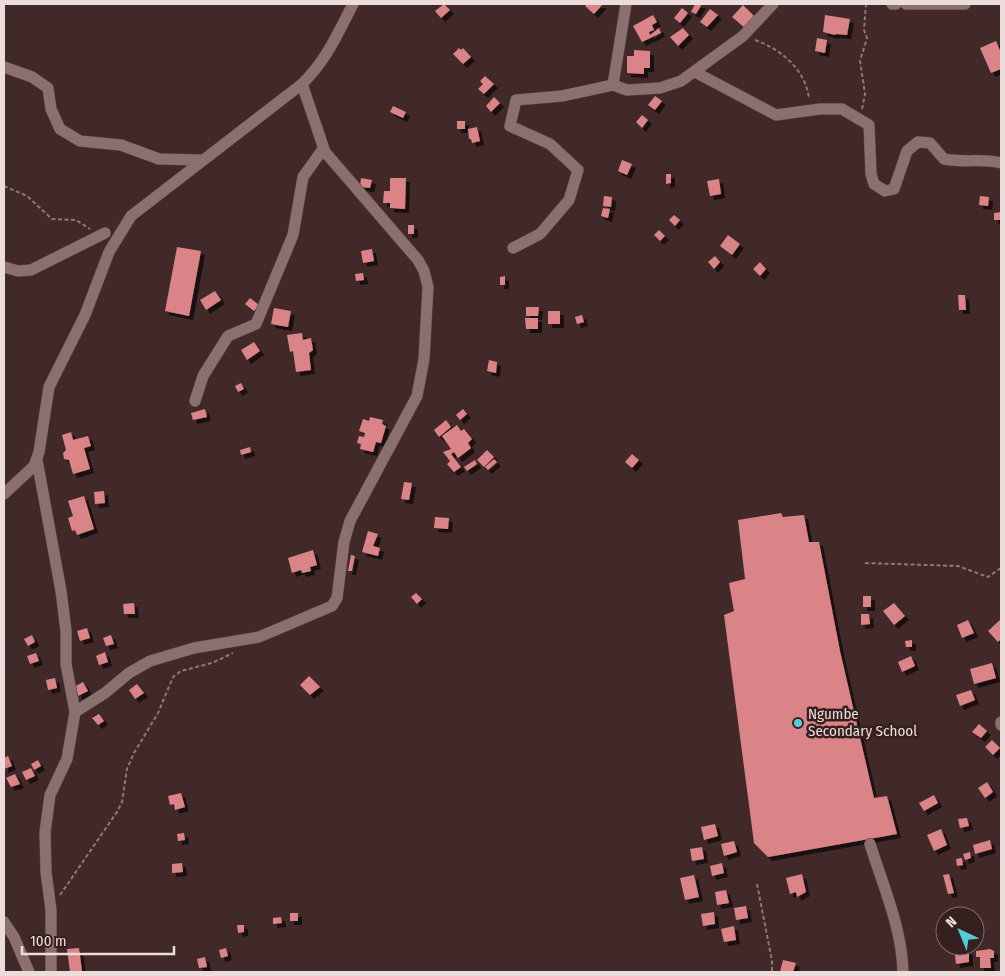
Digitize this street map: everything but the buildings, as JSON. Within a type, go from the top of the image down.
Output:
[{"type":"street","points":[[51,972],[51,910],[45,854],[48,809],[51,791],[67,759],[75,712],[67,671],[66,631],[61,591],[37,460],[50,387],[85,315],[118,233],[131,216],[302,84],[315,71],[329,52],[353,4]]},
{"type":"street","points":[[613,85],[626,4]]},
{"type":"street","points":[[513,248],[540,234],[569,200],[578,170],[550,144],[510,126],[516,100],[562,96],[613,85],[627,90],[660,88],[681,81],[743,36],[773,4]]},
{"type":"street","points":[[906,4],[966,4]]},
{"type":"street","points":[[4,67],[32,77],[48,88],[51,109],[60,128],[80,141],[121,145],[159,159],[202,160]]},
{"type":"street","points":[[695,72],[776,115],[820,109],[842,109],[858,118],[868,125],[871,174],[874,184],[885,191],[894,189],[908,151],[918,142],[930,143],[944,159],[973,161],[982,159],[1001,163]]},
{"type":"street","points":[[75,712],[105,694],[129,673],[150,661],[194,648],[258,637],[325,610],[336,601],[344,542],[350,521],[417,396],[424,359],[428,287],[424,270],[418,260],[323,149],[302,84]]},
{"type":"street","points":[[195,401],[203,376],[228,336],[256,324],[293,235],[304,177],[323,149]]},
{"type":"street","points":[[4,267],[18,271],[31,270],[105,233]]},
{"type":"street","points":[[4,494],[28,473],[37,460]]},
{"type":"street","points":[[870,844],[898,932],[903,954],[903,972]]},
{"type":"street","points":[[4,922],[14,937],[29,972]]},
{"type":"path","points":[[858,118],[864,106],[865,94],[860,61],[867,38],[864,30],[866,4]]},
{"type":"path","points":[[743,36],[764,43],[781,52],[788,60],[807,86],[808,112]]},
{"type":"path","points":[[4,186],[27,196],[52,219],[76,220],[95,231],[105,233]]},
{"type":"path","points":[[865,562],[958,566],[988,577],[1001,568]]},
{"type":"path","points":[[51,910],[117,812],[122,802],[127,769],[134,753],[158,713],[173,677],[181,670],[212,663],[237,652]]},
{"type":"path","points":[[757,884],[772,961],[772,972]]},
{"type":"place","name":"Ngumbe Secondary School","points":[[798,723]]}]
